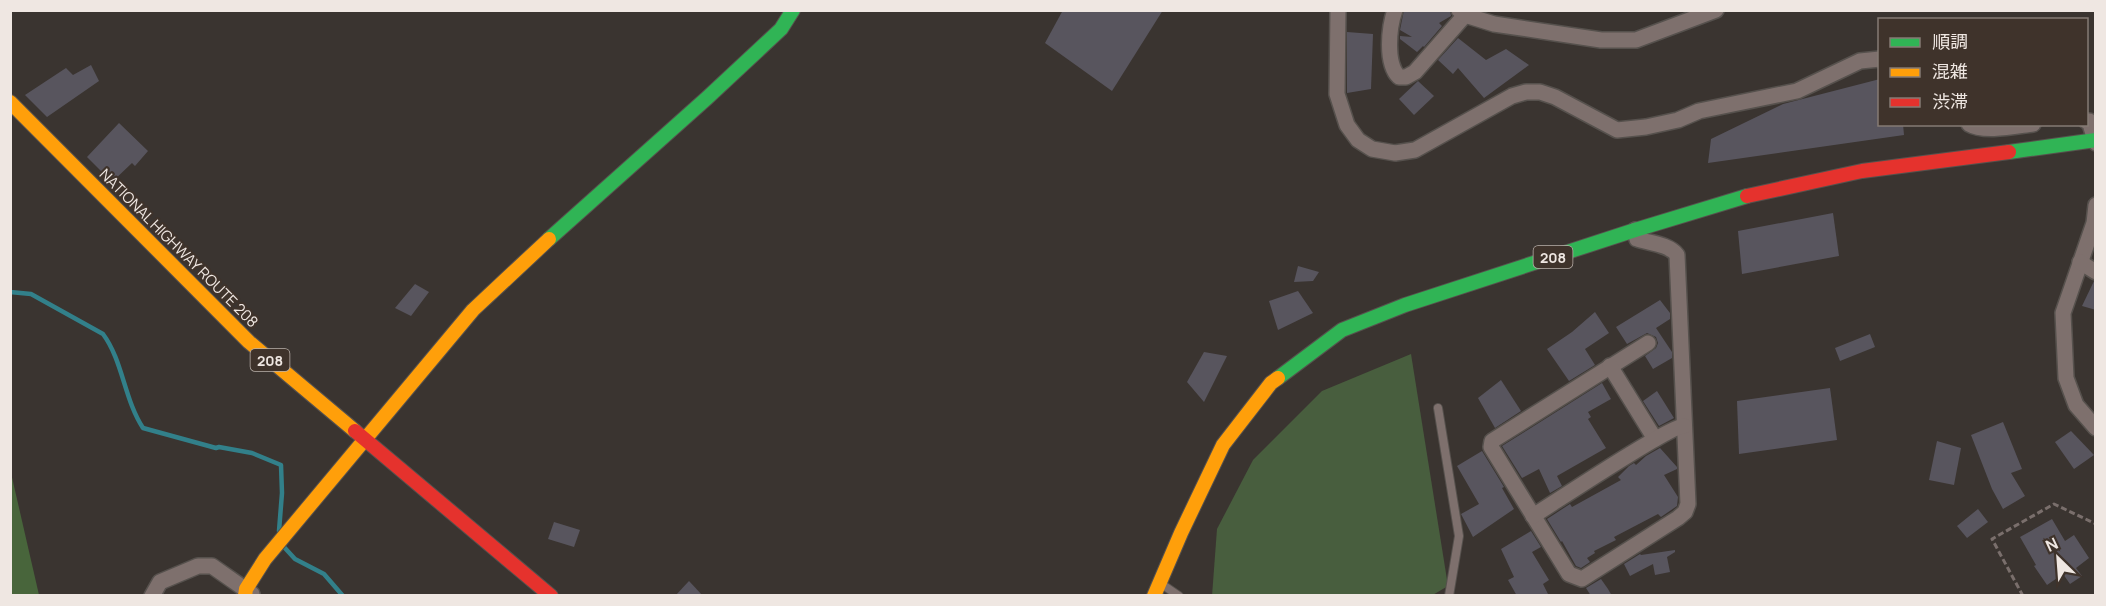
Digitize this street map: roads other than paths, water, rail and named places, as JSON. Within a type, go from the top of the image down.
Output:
[{"type":"main road","points":[[248,593],[265,559],[473,310],[526,259],[781,29],[793,10]]},
{"type":"main road","name":"NATIONAL HIGHWAY ROUTE 208","points":[[10,102],[249,342],[551,596]]},
{"type":"main road","name":"208","points":[[1157,589],[1223,445],[1271,383],[1342,330],[1405,305],[1635,230],[1761,192],[1862,171],[2095,141]]},
{"type":"street","points":[[1338,10],[1337,94],[1347,125],[1358,140],[1372,148],[1395,153],[1415,150],[1512,96],[1526,92],[1540,92],[1555,97],[1617,130],[1657,125],[1700,111],[1797,91],[1860,61],[1878,59]]},
{"type":"street","points":[[1395,10],[1390,50],[1394,72],[1399,77],[1406,77],[1415,72],[1462,13],[1494,24],[1601,40],[1636,40],[1716,10]]},
{"type":"street","points":[[2088,121],[2095,141]]},
{"type":"street","points":[[1972,126],[1998,128],[2016,126]]},
{"type":"street","points":[[2096,205],[2094,223],[2063,313],[2066,378],[2076,405],[2096,428]]},
{"type":"street","points":[[1635,230],[1637,239],[1667,248],[1677,255],[1688,504],[1685,512],[1582,579],[1569,574],[1491,447],[1492,441],[1648,343]]},
{"type":"street","points":[[2080,262],[2096,272]]},
{"type":"street","points":[[1610,366],[1655,439]]},
{"type":"street","points":[[1533,516],[1655,439],[1678,426],[1684,426]]},
{"type":"street","points":[[152,596],[160,582],[198,566],[212,566],[248,593]]},
{"type":"lane","points":[[1438,408],[1459,536],[1449,596]]},
{"type":"lane","points":[[1157,589],[1179,596]]},
{"type":"waterway","points":[[10,292],[31,294],[103,334],[115,356],[132,405],[143,428],[216,448],[252,453],[281,465],[282,493],[279,531]]},
{"type":"waterway","points":[[284,547],[295,559],[324,574],[343,596]]}]
